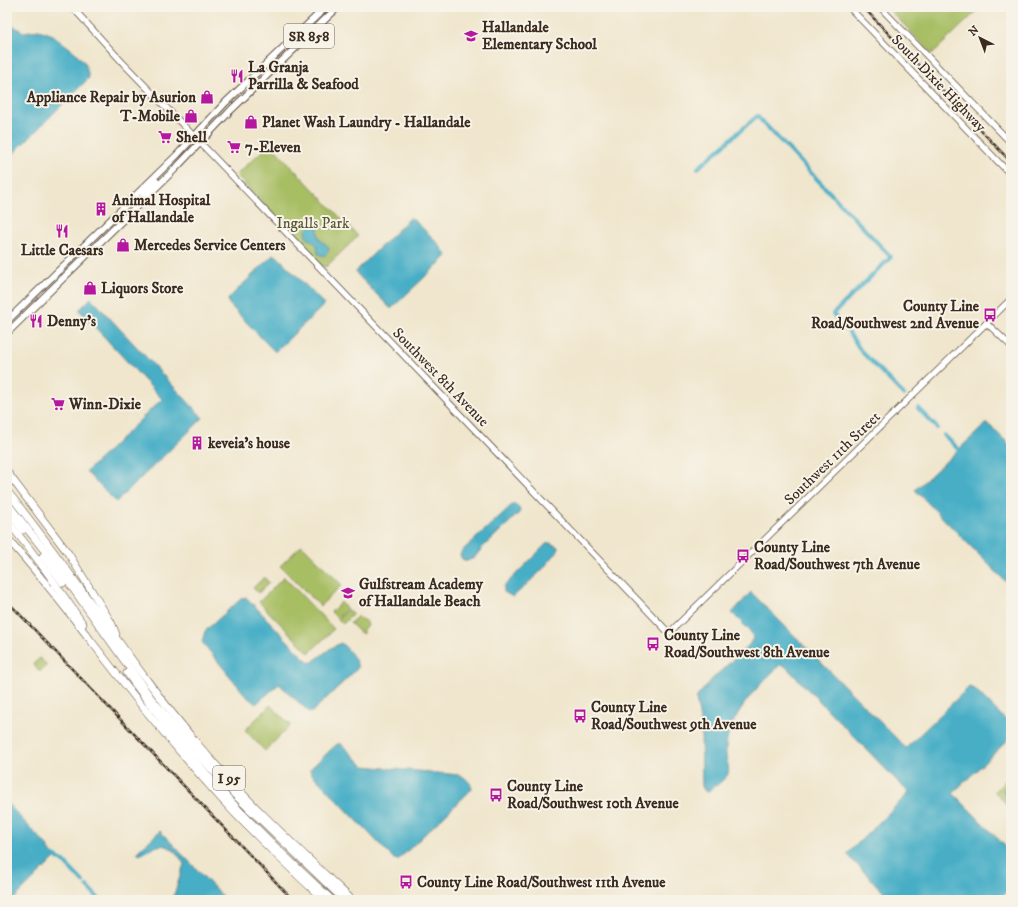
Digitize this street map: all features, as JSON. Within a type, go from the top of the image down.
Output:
[{"type":"highway","points":[[7,472],[68,553],[111,622],[119,644]]},
{"type":"highway","name":"I 95","points":[[7,491],[38,530],[119,644],[201,748],[271,822],[352,900]]},
{"type":"highway","points":[[7,503],[58,569],[151,698],[196,752],[235,795],[344,900]]},
{"type":"highway","points":[[7,510],[45,560],[144,698],[179,741],[224,794],[278,849],[332,900]]},
{"type":"highway","name":"I 95","points":[[7,521],[52,579],[115,671],[184,756],[229,807],[273,852],[324,900]]},
{"type":"highway","points":[[7,538],[48,585],[115,671]]},
{"type":"main road","name":"SR 858","points":[[7,321],[195,137],[225,103],[326,7]]},
{"type":"main road","name":"SR 858","points":[[7,333],[201,143],[230,110],[338,7]]},
{"type":"main road","points":[[289,54],[295,36]]},
{"type":"main road","points":[[279,64],[283,55],[283,48]]},
{"type":"main road","points":[[144,200],[144,193],[157,180],[159,173]]},
{"type":"main road","points":[[120,223],[121,218],[136,202],[137,194]]},
{"type":"street","name":"Southwest 8th Avenue","points":[[72,7],[123,63],[669,634]]},
{"type":"street","name":"South Dixie Highway","points":[[849,7],[1011,175]]},
{"type":"street","points":[[880,7],[1011,142]]},
{"type":"street","name":"Southwest 11th Street","points":[[669,634],[1011,299]]},
{"type":"street","points":[[986,324],[1011,346]]},
{"type":"green space","points":[[887,7],[981,7],[932,54]]},
{"type":"green space","name":"Ingalls Park","points":[[270,144],[358,236],[326,267],[322,266],[237,176],[237,174]]},
{"type":"green space","points":[[302,545],[342,585],[320,606],[280,566]]},
{"type":"green space","points":[[264,577],[269,583],[258,593],[253,588]]},
{"type":"green space","points":[[284,577],[334,629],[309,653],[259,602]]},
{"type":"green space","points":[[341,602],[347,609],[337,618],[331,612]]},
{"type":"green space","points":[[348,610],[353,614],[343,624],[338,619]]},
{"type":"green space","points":[[358,616],[367,622],[368,625],[362,630],[364,632],[362,634],[350,623]]},
{"type":"green space","points":[[40,658],[47,665],[40,672],[33,664]]},
{"type":"green space","points":[[270,705],[291,725],[265,751],[245,730]]},
{"type":"green space","points":[[1011,775],[1011,809],[995,792]]},
{"type":"water","points":[[7,21],[23,32],[39,30],[53,35],[75,52],[85,63],[89,78],[7,160]]},
{"type":"water","points":[[410,218],[413,219],[437,242],[447,256],[392,308],[390,308],[356,273],[356,271]]},
{"type":"water","points":[[315,223],[318,226],[320,240],[329,248],[328,252],[324,256],[318,254],[317,245],[306,237],[308,228]]},
{"type":"water","points":[[273,255],[277,256],[323,303],[323,306],[276,351],[274,351],[229,304],[228,299]]},
{"type":"water","points":[[91,298],[203,418],[116,502],[86,472],[162,399],[79,310]]},
{"type":"water","points":[[987,423],[1011,446],[1011,587],[915,490]]},
{"type":"water","points":[[513,504],[518,507],[520,511],[519,513],[483,547],[474,558],[467,561],[462,559],[460,555],[462,551]]},
{"type":"water","points":[[547,543],[558,547],[558,551],[541,571],[513,597],[504,592],[504,586]]},
{"type":"water","points":[[751,592],[906,748],[969,687],[975,689],[1011,725],[1011,737],[953,793],[1011,852],[1011,888],[999,900],[891,900],[847,854],[909,793],[785,666],[780,665],[746,701],[735,718],[727,740],[726,757],[729,769],[728,775],[707,792],[704,790],[702,786],[701,726],[696,698],[711,680],[749,645],[753,638],[750,631],[732,613]]},
{"type":"water","points":[[246,597],[305,659],[311,663],[331,648],[341,643],[352,654],[358,668],[312,712],[309,712],[279,684],[256,704],[247,697],[202,642],[205,631],[242,598]]},
{"type":"water","points":[[337,744],[341,744],[364,766],[459,775],[471,784],[472,789],[398,860],[394,859],[311,773],[310,769]]},
{"type":"water","points":[[1011,780],[1011,788],[1007,795],[1011,798],[1011,800],[1005,798],[1003,790]]},
{"type":"water","points":[[7,803],[47,846],[55,858],[13,900],[7,900]]},
{"type":"water","points":[[160,831],[226,900],[170,900],[173,898],[184,864],[179,856],[169,847],[165,846],[154,847],[140,855],[137,852]]},
{"type":"waterway","points":[[698,168],[757,116],[812,174]]},
{"type":"waterway","points":[[814,176],[891,257],[833,314],[846,330]]},
{"type":"waterway","points":[[849,333],[861,351],[904,395]]},
{"type":"waterway","points":[[918,408],[937,428]]},
{"type":"waterway","points":[[944,435],[962,453]]},
{"type":"waterway","points":[[52,855],[63,861],[83,882]]},
{"type":"waterway","points":[[87,886],[100,900]]},
{"type":"railway","points":[[863,7],[1011,162]]},
{"type":"railway","points":[[7,601],[293,900]]},
{"type":"place","name":"Hallandale Elementary School","points":[[471,36]]},
{"type":"place","name":"La Granja Parrilla & Seafood","points":[[237,76]]},
{"type":"place","name":"Appliance Repair by Asurion","points":[[207,97]]},
{"type":"place","name":"T-Mobile","points":[[191,116]]},
{"type":"place","name":"Planet Wash Laundry - Hallandale","points":[[251,122]]},
{"type":"place","name":"Shell","points":[[165,137]]},
{"type":"place","name":"7-Eleven","points":[[234,147]]},
{"type":"place","name":"Animal Hospital of Hallandale","points":[[101,209]]},
{"type":"place","name":"Little Caesars","points":[[62,231]]},
{"type":"place","name":"Mercedes Service Centers","points":[[123,245]]},
{"type":"place","name":"Liquors Store","points":[[90,288]]},
{"type":"place","name":"County Line Road/Southwest 2nd Avenue","points":[[990,315]]},
{"type":"place","name":"Denny's","points":[[36,321]]},
{"type":"place","name":"Winn-Dixie","points":[[58,404]]},
{"type":"place","name":"keveia's house","points":[[197,443]]},
{"type":"place","name":"County Line Road/Southwest 7th Avenue","points":[[743,556]]},
{"type":"place","name":"Gulfstream Academy of Hallandale Beach","points":[[348,593]]},
{"type":"place","name":"County Line Road/Southwest 8th Avenue","points":[[653,644]]},
{"type":"place","name":"County Line Road/Southwest 9th Avenue","points":[[580,716]]},
{"type":"place","name":"County Line Road/Southwest 10th Avenue","points":[[496,795]]},
{"type":"place","name":"County Line Road/Southwest 11th Avenue","points":[[406,882]]}]
